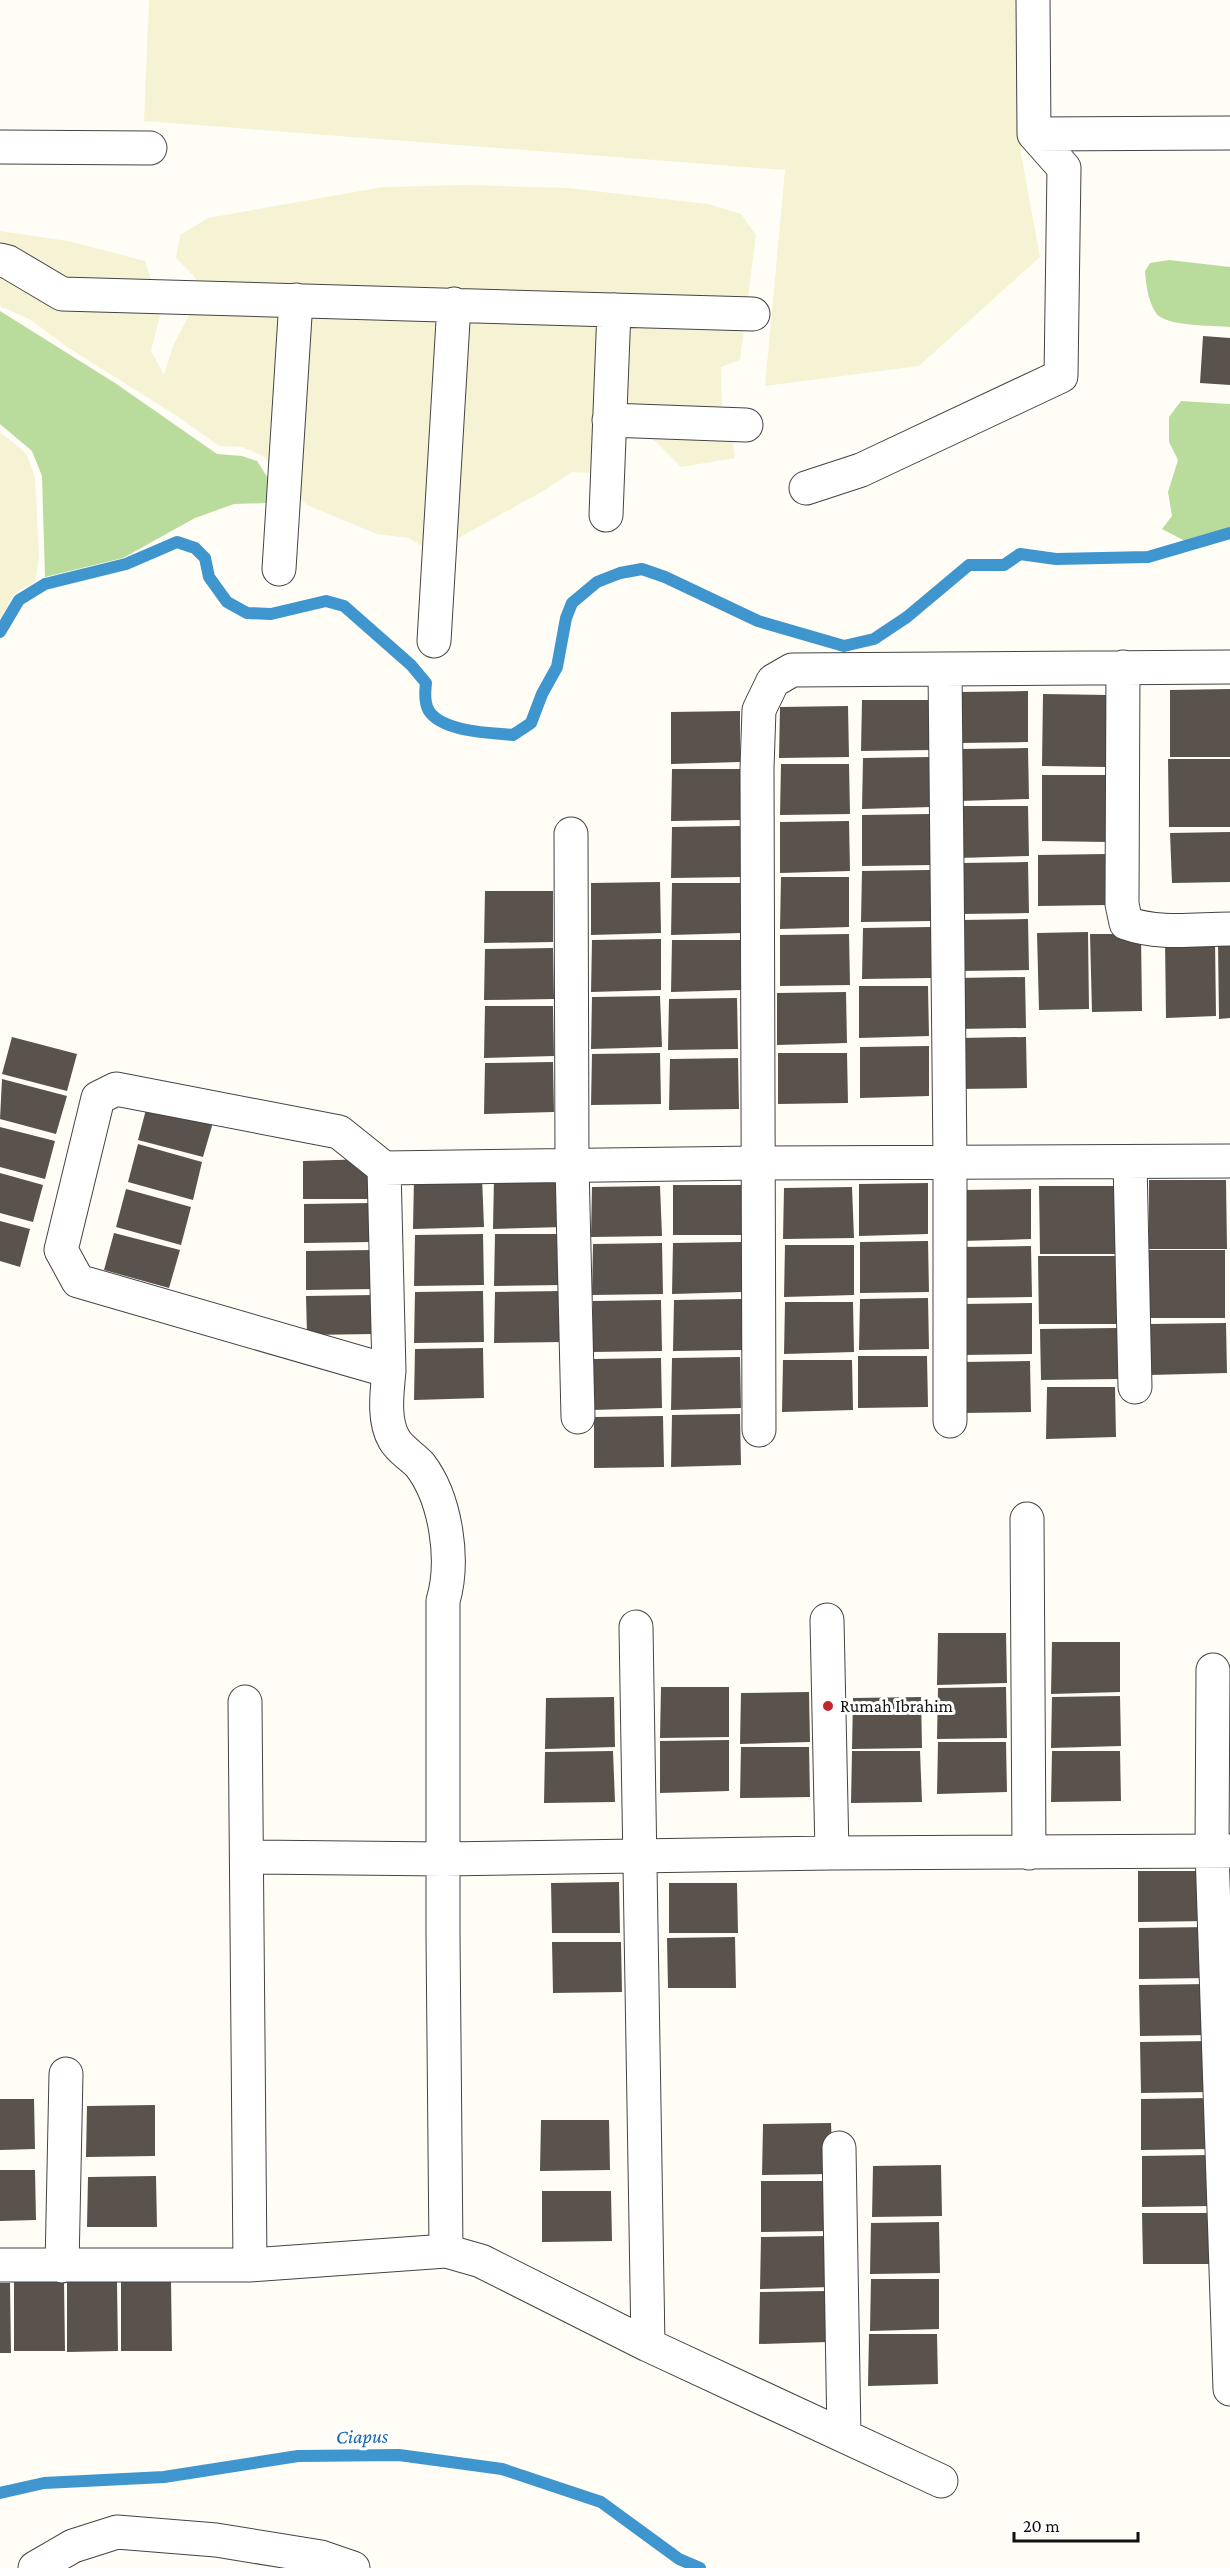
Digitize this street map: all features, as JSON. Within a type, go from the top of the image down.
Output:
[{"type":"street","points":[[1033,0],[1034,134],[1064,168]]},
{"type":"street","points":[[806,488],[861,470],[1061,376],[1064,168],[1095,133]]},
{"type":"street","points":[[1034,134],[1230,133]]},
{"type":"street","points":[[0,147],[150,148]]},
{"type":"street","points":[[0,260],[8,262],[62,294],[753,314]]},
{"type":"street","points":[[279,569],[296,300]]},
{"type":"street","points":[[434,641],[453,304]]},
{"type":"street","points":[[606,515],[614,310]]},
{"type":"street","points":[[609,420],[746,425]]},
{"type":"street","points":[[1123,667],[1122,904],[1126,923],[1143,929],[1230,929]]},
{"type":"street","points":[[759,1430],[757,768],[759,710],[772,681],[792,670],[1230,667]]},
{"type":"street","points":[[945,669],[950,1421]]},
{"type":"street","points":[[571,834],[572,1165],[578,1417]]},
{"type":"street","points":[[389,1371],[78,1281],[61,1250],[98,1098],[116,1089],[339,1132],[384,1168],[758,1163],[1230,1161]]},
{"type":"street","points":[[1130,1162],[1135,1387]]},
{"type":"street","points":[[384,1168],[389,1371],[387,1401],[390,1428],[394,1440],[419,1464],[430,1481],[440,1508],[449,1550],[448,1583],[443,1601],[446,2251]]},
{"type":"street","points":[[1027,1519],[1029,1853]]},
{"type":"street","points":[[827,1620],[832,1853]]},
{"type":"street","points":[[636,1626],[638,1855],[648,2345]]},
{"type":"street","points":[[1213,1670],[1221,1851],[1230,2389]]},
{"type":"street","points":[[245,1702],[250,2265]]},
{"type":"street","points":[[247,1857],[443,1858],[1221,1851]]},
{"type":"street","points":[[62,2266],[66,2074]]},
{"type":"street","points":[[839,2148],[844,2436]]},
{"type":"street","points":[[0,2265],[250,2265],[446,2251],[481,2260],[648,2345],[941,2481]]},
{"type":"street","points":[[35,2568],[73,2546],[117,2532],[216,2540],[353,2568]]},
{"type":"shaded area","points":[[149,0],[1020,0],[1021,154],[1040,257],[919,366],[765,386],[785,170],[144,121]]},
{"type":"shaded area","points":[[467,185],[568,188],[708,204],[741,214],[756,235],[740,360],[721,367],[722,406],[730,415],[735,458],[681,467],[656,442],[635,430],[617,453],[592,473],[572,472],[545,490],[433,552],[408,538],[377,534],[309,506],[280,485],[265,457],[242,447],[219,446],[177,416],[67,347],[31,320],[0,306],[0,231],[68,241],[145,261],[161,311],[151,351],[164,375],[173,346],[188,317],[204,297],[195,277],[176,258],[180,235],[208,218],[383,187]]},
{"type":"shaded area","points":[[0,432],[26,453],[35,477],[39,557],[35,582],[15,593],[0,619]]},
{"type":"green space","points":[[1169,260],[1230,267],[1230,327],[1179,323],[1161,318],[1156,313],[1149,298],[1145,271],[1150,263]]},
{"type":"green space","points":[[0,311],[115,383],[217,454],[242,456],[257,461],[275,489],[266,503],[234,504],[195,518],[123,558],[45,577],[42,476],[32,451],[0,424]]},
{"type":"green space","points":[[1181,401],[1230,404],[1230,531],[1187,542],[1162,529],[1172,516],[1168,492],[1178,460],[1169,442],[1169,417]]},
{"type":"building","points":[[1203,336],[1230,338],[1230,385],[1200,383]]},
{"type":"building","points":[[1230,689],[1230,757],[1170,757],[1170,690]]},
{"type":"building","points":[[1028,691],[1028,742],[959,743],[960,692]]},
{"type":"building","points":[[1043,694],[1108,695],[1106,767],[1042,766]]},
{"type":"building","points":[[862,700],[930,700],[931,750],[861,751]]},
{"type":"building","points":[[848,706],[849,757],[779,758],[780,707]]},
{"type":"building","points":[[740,711],[740,762],[671,764],[671,712]]},
{"type":"building","points":[[1028,748],[1029,799],[959,801],[960,749]]},
{"type":"building","points":[[931,757],[931,807],[862,809],[863,758]]},
{"type":"building","points":[[1168,759],[1230,759],[1230,827],[1169,827]]},
{"type":"building","points":[[781,764],[849,764],[850,814],[780,815]]},
{"type":"building","points":[[672,769],[740,769],[741,820],[671,821]]},
{"type":"building","points":[[1042,775],[1108,775],[1108,842],[1042,841]]},
{"type":"building","points":[[960,806],[1028,806],[1029,856],[959,858]]},
{"type":"building","points":[[931,814],[932,865],[862,866],[862,815]]},
{"type":"building","points":[[849,821],[850,871],[780,873],[780,822]]},
{"type":"building","points":[[740,826],[741,877],[671,878],[672,827]]},
{"type":"building","points":[[1230,832],[1230,882],[1172,883],[1170,833]]},
{"type":"building","points":[[1107,854],[1107,905],[1038,906],[1038,855]]},
{"type":"building","points":[[1028,862],[1029,913],[959,914],[960,863]]},
{"type":"building","points":[[930,870],[931,921],[861,922],[862,871]]},
{"type":"building","points":[[781,877],[849,877],[849,927],[780,929]]},
{"type":"building","points":[[660,882],[661,933],[591,935],[591,883]]},
{"type":"building","points":[[672,883],[740,883],[741,933],[671,935]]},
{"type":"building","points":[[485,891],[553,891],[553,942],[484,943]]},
{"type":"building","points":[[1028,919],[1029,970],[959,971],[960,920]]},
{"type":"building","points":[[931,927],[931,978],[862,979],[863,928]]},
{"type":"building","points":[[1088,932],[1089,1009],[1039,1010],[1037,933]]},
{"type":"building","points":[[849,934],[850,985],[780,986],[780,935]]},
{"type":"building","points":[[1090,934],[1141,934],[1142,1011],[1092,1012]]},
{"type":"building","points":[[661,939],[661,990],[591,992],[592,940]]},
{"type":"building","points":[[1215,939],[1216,1016],[1166,1018],[1165,940]]},
{"type":"building","points":[[672,940],[740,940],[741,990],[671,992]]},
{"type":"building","points":[[1230,940],[1230,1018],[1219,1019],[1218,941]]},
{"type":"building","points":[[553,948],[554,999],[484,1000],[485,949]]},
{"type":"building","points":[[1025,977],[1026,1028],[956,1029],[957,978]]},
{"type":"building","points":[[859,986],[928,986],[929,1036],[859,1038]]},
{"type":"building","points":[[846,992],[847,1043],[777,1045],[777,993]]},
{"type":"building","points":[[660,996],[662,1047],[591,1049],[592,997]]},
{"type":"building","points":[[737,998],[738,1049],[668,1050],[669,999]]},
{"type":"building","points":[[485,1006],[553,1006],[554,1056],[484,1058]]},
{"type":"building","points":[[12,1037],[77,1054],[67,1091],[2,1074]]},
{"type":"building","points":[[1026,1037],[1027,1088],[957,1089],[958,1038]]},
{"type":"building","points":[[929,1046],[929,1096],[860,1098],[860,1047]]},
{"type":"building","points":[[660,1053],[661,1104],[591,1105],[592,1054]]},
{"type":"building","points":[[778,1053],[847,1053],[848,1103],[778,1104]]},
{"type":"building","points":[[738,1058],[739,1109],[669,1110],[670,1059]]},
{"type":"building","points":[[553,1062],[554,1112],[484,1114],[485,1063]]},
{"type":"building","points":[[2,1079],[67,1096],[56,1134],[0,1119]]},
{"type":"building","points":[[148,1102],[214,1119],[203,1157],[138,1140]]},
{"type":"building","points":[[0,1127],[55,1141],[45,1179],[0,1167]]},
{"type":"building","points":[[138,1144],[202,1162],[193,1200],[128,1182]]},
{"type":"building","points":[[370,1159],[370,1199],[303,1199],[303,1161]]},
{"type":"building","points":[[0,1173],[43,1185],[33,1222],[0,1213]]},
{"type":"building","points":[[562,1176],[563,1227],[493,1229],[494,1177]]},
{"type":"building","points":[[482,1177],[484,1227],[413,1229],[414,1178]]},
{"type":"building","points":[[1149,1180],[1226,1180],[1227,1249],[1149,1249]]},
{"type":"building","points":[[928,1183],[928,1234],[859,1236],[859,1184]]},
{"type":"building","points":[[673,1185],[741,1185],[742,1235],[673,1235]]},
{"type":"building","points":[[660,1186],[662,1236],[591,1237],[592,1187]]},
{"type":"building","points":[[1039,1186],[1117,1186],[1118,1254],[1040,1254]]},
{"type":"building","points":[[852,1187],[854,1238],[783,1239],[784,1188]]},
{"type":"building","points":[[126,1189],[191,1207],[181,1245],[116,1227]]},
{"type":"building","points":[[1031,1189],[1031,1239],[962,1241],[963,1190]]},
{"type":"building","points":[[371,1203],[372,1242],[304,1243],[304,1204]]},
{"type":"building","points":[[0,1221],[30,1229],[20,1267],[0,1261]]},
{"type":"building","points":[[114,1233],[180,1250],[169,1288],[104,1270]]},
{"type":"building","points":[[483,1234],[484,1285],[414,1286],[415,1235]]},
{"type":"building","points":[[495,1234],[563,1234],[564,1285],[494,1286]]},
{"type":"building","points":[[928,1241],[929,1292],[860,1293],[860,1242]]},
{"type":"building","points":[[741,1242],[743,1292],[672,1294],[673,1243]]},
{"type":"building","points":[[662,1243],[663,1294],[592,1295],[593,1244]]},
{"type":"building","points":[[785,1245],[854,1245],[854,1295],[784,1297]]},
{"type":"building","points":[[1031,1246],[1032,1297],[963,1298],[963,1247]]},
{"type":"building","points":[[372,1250],[373,1289],[306,1290],[306,1251]]},
{"type":"building","points":[[1147,1250],[1225,1250],[1225,1318],[1148,1318]]},
{"type":"building","points":[[1038,1256],[1116,1256],[1117,1324],[1039,1324]]},
{"type":"building","points":[[483,1291],[484,1342],[414,1343],[415,1292]]},
{"type":"building","points":[[563,1291],[564,1342],[494,1343],[495,1292]]},
{"type":"building","points":[[373,1295],[374,1334],[307,1335],[306,1296]]},
{"type":"building","points":[[928,1298],[929,1349],[859,1350],[860,1299]]},
{"type":"building","points":[[742,1299],[742,1350],[673,1351],[674,1300]]},
{"type":"building","points":[[661,1300],[662,1351],[592,1352],[593,1301]]},
{"type":"building","points":[[785,1302],[853,1302],[854,1352],[784,1354]]},
{"type":"building","points":[[1032,1303],[1032,1354],[962,1355],[963,1304]]},
{"type":"building","points":[[1226,1323],[1227,1373],[1150,1375],[1150,1324]]},
{"type":"building","points":[[1117,1328],[1118,1379],[1041,1380],[1040,1329]]},
{"type":"building","points":[[483,1348],[484,1398],[414,1400],[415,1349]]},
{"type":"building","points":[[858,1356],[927,1356],[928,1407],[858,1408]]},
{"type":"building","points":[[740,1357],[741,1408],[671,1410],[672,1358]]},
{"type":"building","points":[[661,1358],[662,1408],[592,1410],[593,1359]]},
{"type":"building","points":[[783,1360],[852,1360],[853,1410],[782,1412]]},
{"type":"building","points":[[1030,1361],[1031,1412],[961,1413],[962,1362]]},
{"type":"building","points":[[1047,1387],[1115,1387],[1116,1437],[1046,1439]]},
{"type":"building","points":[[740,1414],[741,1465],[671,1467],[672,1415]]},
{"type":"building","points":[[663,1416],[664,1467],[594,1468],[594,1417]]},
{"type":"building","points":[[938,1633],[1006,1633],[1007,1683],[937,1685]]},
{"type":"building","points":[[1052,1642],[1120,1642],[1120,1692],[1051,1694]]},
{"type":"building","points":[[661,1687],[729,1687],[729,1737],[660,1738]]},
{"type":"building","points":[[1006,1687],[1007,1738],[937,1739],[938,1688]]},
{"type":"building","points":[[809,1692],[810,1742],[740,1744],[741,1693]]},
{"type":"building","points":[[1120,1696],[1121,1746],[1051,1748],[1052,1697]]},
{"type":"building","points":[[614,1697],[615,1747],[545,1749],[546,1698]]},
{"type":"building","points":[[921,1697],[922,1748],[852,1749],[853,1698]]},
{"type":"building","points":[[729,1740],[729,1791],[660,1793],[660,1741]]},
{"type":"building","points":[[938,1742],[1006,1742],[1007,1792],[937,1794]]},
{"type":"building","points":[[741,1747],[809,1747],[810,1797],[740,1798]]},
{"type":"building","points":[[613,1751],[615,1802],[544,1803],[545,1752]]},
{"type":"building","points":[[852,1751],[920,1751],[922,1802],[851,1803]]},
{"type":"building","points":[[1052,1751],[1120,1751],[1121,1801],[1051,1802]]},
{"type":"building","points":[[1138,1871],[1207,1871],[1207,1921],[1138,1922]]},
{"type":"building","points":[[619,1882],[620,1933],[552,1933],[551,1883]]},
{"type":"building","points":[[669,1883],[737,1883],[738,1933],[669,1933]]},
{"type":"building","points":[[1208,1927],[1208,1978],[1139,1979],[1139,1928]]},
{"type":"building","points":[[735,1937],[736,1988],[668,1988],[667,1938]]},
{"type":"building","points":[[552,1942],[621,1942],[622,1992],[553,1993]]},
{"type":"building","points":[[1209,1984],[1209,2035],[1140,2036],[1139,1985]]},
{"type":"building","points":[[1209,2041],[1210,2092],[1141,2093],[1140,2042]]},
{"type":"building","points":[[1210,2098],[1210,2149],[1141,2150],[1141,2099]]},
{"type":"building","points":[[0,2099],[34,2099],[35,2149],[0,2150]]},
{"type":"building","points":[[155,2105],[155,2156],[86,2157],[87,2106]]},
{"type":"building","points":[[541,2120],[609,2120],[610,2170],[540,2171]]},
{"type":"building","points":[[831,2123],[833,2174],[762,2175],[763,2124]]},
{"type":"building","points":[[1211,2155],[1211,2206],[1142,2207],[1142,2156]]},
{"type":"building","points":[[941,2165],[942,2216],[872,2217],[873,2166]]},
{"type":"building","points":[[0,2170],[35,2170],[36,2220],[0,2221]]},
{"type":"building","points":[[156,2176],[157,2227],[87,2227],[88,2177]]},
{"type":"building","points":[[761,2181],[829,2181],[830,2231],[761,2232]]},
{"type":"building","points":[[542,2191],[611,2191],[612,2241],[542,2242]]},
{"type":"building","points":[[1142,2213],[1212,2213],[1212,2264],[1143,2264]]},
{"type":"building","points":[[939,2222],[940,2273],[870,2274],[871,2223]]},
{"type":"building","points":[[829,2236],[830,2287],[760,2289],[761,2237]]},
{"type":"building","points":[[871,2279],[939,2279],[939,2329],[870,2331]]},
{"type":"building","points":[[64,2281],[65,2351],[14,2351],[14,2282]]},
{"type":"building","points":[[171,2281],[172,2351],[121,2351],[121,2282]]},
{"type":"building","points":[[67,2282],[117,2282],[118,2351],[67,2352]]},
{"type":"building","points":[[0,2283],[10,2283],[11,2353],[0,2353]]},
{"type":"building","points":[[828,2291],[828,2342],[759,2344],[760,2292]]},
{"type":"building","points":[[869,2334],[937,2334],[938,2384],[868,2386]]},
{"type":"waterway","points":[[0,632],[19,600],[45,584],[126,564],[177,542],[195,548],[205,558],[209,577],[227,602],[247,613],[271,614],[326,601],[344,606],[411,665],[426,683],[426,704],[436,718],[468,730],[513,735],[531,723],[542,694],[557,667],[566,618],[572,603],[597,582],[620,573],[642,569],[665,577],[758,621],[844,646],[874,639],[907,617],[969,565],[1004,565],[1020,554],[1056,559],[1148,557],[1230,533]]},
{"type":"waterway","name":"Ciapus","points":[[0,2493],[44,2483],[164,2477],[298,2456],[399,2455],[502,2469],[601,2502],[679,2559],[700,2568]]},
{"type":"place","name":"Rumah Ibrahim","points":[[828,1706]]}]
